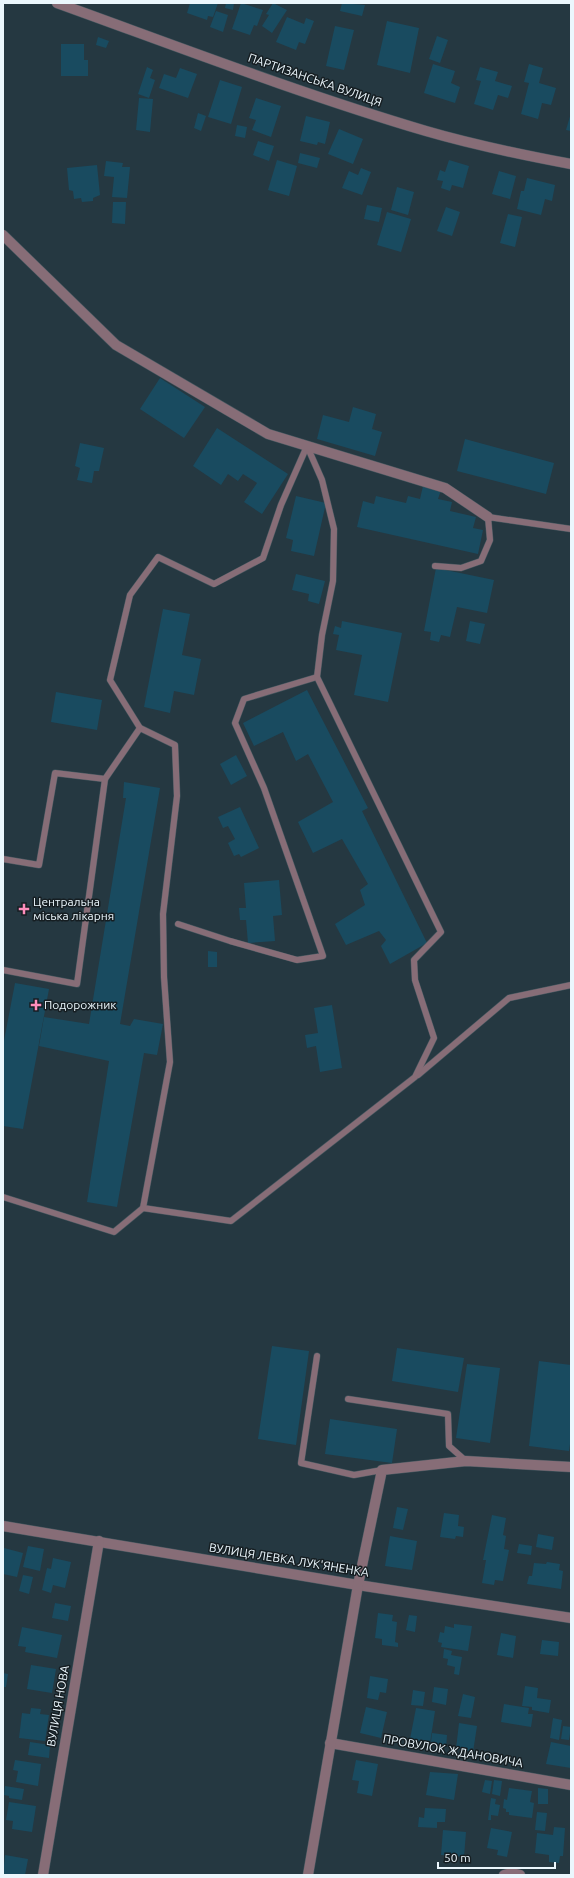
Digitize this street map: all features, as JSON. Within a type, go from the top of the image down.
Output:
[{"type":"street","name":"ПАРТИЗАНСЬКА ВУЛИЦЯ","points":[[56,3],[361,110],[428,131],[518,154],[571,164]]},
{"type":"street","points":[[3,236],[116,345],[268,434],[445,488],[488,517]]},
{"type":"street","points":[[308,1875],[358,1585],[382,1470],[466,1461],[571,1467]]},
{"type":"street","name":"ВУЛИЦЯ ЛЕВКА ЛУК'ЯНЕНКА","points":[[3,1526],[358,1585],[571,1618]]},
{"type":"street","name":"ВУЛИЦЯ НОВА","points":[[43,1875],[99,1541]]},
{"type":"street","name":"ПРОВУЛОК ЖДАНОВИЧА","points":[[330,1743],[571,1785]]},
{"type":"street","points":[[504,1875],[520,1875]]},
{"type":"lane","points":[[308,446],[322,480],[334,529],[333,581],[322,635],[317,677],[441,932],[414,960],[415,980],[434,1038],[415,1077]]},
{"type":"lane","points":[[3,1197],[114,1232],[143,1208],[170,1062],[164,977],[163,914],[177,796],[174,745],[140,728],[110,680],[130,595],[158,557],[214,584],[263,558],[281,505],[308,446]]},
{"type":"lane","points":[[435,566],[461,568],[481,561],[490,540],[488,517],[571,529]]},
{"type":"lane","points":[[178,924],[230,941],[297,960],[323,956],[264,788],[235,723],[244,699],[317,677]]},
{"type":"lane","points":[[3,970],[77,984],[105,779],[140,728]]},
{"type":"lane","points":[[3,860],[39,866],[55,773],[105,779]]},
{"type":"lane","points":[[143,1208],[231,1221],[415,1077],[509,998],[571,985]]},
{"type":"lane","points":[[317,1356],[301,1463],[354,1475],[382,1470]]},
{"type":"lane","points":[[348,1399],[448,1414],[448,1446],[466,1461]]},
{"type":"building","points":[[190,3],[218,3],[213,17],[208,16],[207,20],[187,13]]},
{"type":"building","points":[[226,3],[234,3],[233,10],[225,8]]},
{"type":"building","points":[[241,3],[263,10],[257,26],[254,25],[250,35],[232,29]]},
{"type":"building","points":[[273,3],[287,10],[272,33],[262,26],[269,15],[266,14]]},
{"type":"building","points":[[342,3],[365,5],[362,16],[340,11]]},
{"type":"building","points":[[216,11],[228,15],[223,32],[210,27]]},
{"type":"building","points":[[287,17],[304,24],[306,18],[314,21],[305,44],[299,42],[296,50],[276,42]]},
{"type":"building","points":[[387,21],[419,28],[410,73],[377,65]]},
{"type":"building","points":[[335,26],[354,30],[344,70],[326,66]]},
{"type":"building","points":[[437,36],[448,40],[440,63],[429,59]]},
{"type":"building","points":[[98,37],[109,41],[106,48],[96,45]]},
{"type":"building","points":[[61,44],[84,44],[84,60],[88,60],[88,76],[61,76]]},
{"type":"building","points":[[433,64],[455,71],[451,83],[460,87],[455,103],[424,93]]},
{"type":"building","points":[[529,64],[543,68],[539,83],[556,88],[551,105],[542,103],[538,119],[521,114],[529,83],[524,82]]},
{"type":"building","points":[[147,67],[153,70],[150,78],[155,80],[149,98],[138,94]]},
{"type":"building","points":[[480,67],[498,72],[495,81],[512,86],[508,98],[498,95],[493,110],[474,104],[481,81],[476,80]]},
{"type":"building","points":[[180,68],[197,74],[188,98],[159,88],[164,74],[176,78]]},
{"type":"building","points":[[220,80],[242,87],[231,124],[208,117]]},
{"type":"building","points":[[139,98],[153,99],[150,132],[136,130]]},
{"type":"building","points":[[256,98],[281,106],[271,137],[252,130],[256,120],[249,118]]},
{"type":"building","points":[[198,113],[206,116],[201,131],[194,128]]},
{"type":"building","points":[[571,113],[571,131],[566,130]]},
{"type":"building","points":[[306,116],[330,122],[325,144],[318,142],[317,145],[300,141]]},
{"type":"building","points":[[237,125],[247,127],[245,138],[235,136]]},
{"type":"building","points":[[339,129],[363,139],[353,164],[328,154]]},
{"type":"building","points":[[258,141],[274,146],[269,161],[253,155]]},
{"type":"building","points":[[300,153],[320,158],[317,168],[298,163]]},
{"type":"building","points":[[277,160],[297,166],[289,196],[268,190]]},
{"type":"building","points":[[449,160],[469,166],[463,188],[452,185],[450,191],[441,188],[443,181],[437,180],[440,170],[445,172]]},
{"type":"building","points":[[106,161],[123,163],[122,167],[130,167],[127,198],[112,197],[114,177],[104,176]]},
{"type":"building","points":[[97,165],[100,195],[93,198],[93,201],[82,202],[81,198],[74,199],[73,191],[69,190],[67,168]]},
{"type":"building","points":[[361,168],[371,172],[362,195],[342,188],[349,171],[358,175]]},
{"type":"building","points":[[499,171],[516,176],[510,199],[492,194]]},
{"type":"building","points":[[527,178],[555,185],[552,201],[545,199],[541,215],[517,209],[521,191],[524,191]]},
{"type":"building","points":[[397,187],[414,192],[408,215],[391,210]]},
{"type":"building","points":[[113,202],[126,202],[125,224],[112,223]]},
{"type":"building","points":[[367,205],[382,208],[379,222],[364,219]]},
{"type":"building","points":[[446,207],[460,212],[452,236],[437,231]]},
{"type":"building","points":[[387,212],[411,219],[401,252],[377,245]]},
{"type":"building","points":[[508,214],[522,217],[515,247],[500,243]]},
{"type":"building","points":[[160,378],[205,407],[184,438],[140,409]]},
{"type":"building","points":[[353,407],[376,414],[372,429],[382,432],[375,456],[317,439],[323,415],[349,422]]},
{"type":"building","points":[[217,428],[288,474],[262,514],[244,502],[257,483],[243,474],[238,481],[228,474],[221,485],[193,466]]},
{"type":"building","points":[[465,439],[554,463],[546,494],[457,471]]},
{"type":"building","points":[[80,443],[104,448],[99,471],[94,471],[92,483],[77,480],[80,468],[75,466]]},
{"type":"building","points":[[423,486],[441,490],[438,499],[452,502],[450,511],[476,517],[473,528],[483,530],[478,554],[357,527],[363,501],[374,504],[376,496],[406,503],[408,496],[420,499]]},
{"type":"building","points":[[296,496],[326,503],[314,556],[291,551],[293,540],[286,538]]},
{"type":"building","points":[[436,568],[494,580],[487,613],[457,607],[450,637],[441,635],[439,642],[430,640],[431,632],[424,631]]},
{"type":"building","points":[[296,574],[325,581],[319,604],[308,601],[309,594],[292,590]]},
{"type":"building","points":[[163,609],[190,614],[182,655],[201,659],[194,695],[174,691],[170,713],[144,707]]},
{"type":"building","points":[[342,621],[402,633],[388,702],[354,695],[362,655],[336,650],[339,635],[333,634],[335,626],[341,628]]},
{"type":"building","points":[[470,621],[485,624],[480,644],[466,641]]},
{"type":"building","points":[[307,690],[368,808],[362,811],[427,943],[390,964],[381,946],[386,940],[379,931],[346,945],[335,924],[365,905],[360,890],[368,884],[342,839],[313,853],[298,822],[333,802],[308,754],[296,761],[283,732],[254,746],[243,723]]},
{"type":"building","points":[[56,692],[102,700],[97,730],[51,722]]},
{"type":"building","points":[[236,755],[247,776],[231,785],[220,764]]},
{"type":"building","points":[[124,782],[160,788],[120,1024],[130,1026],[134,1019],[163,1024],[157,1055],[144,1053],[117,1207],[87,1202],[109,1061],[39,1046],[44,1017],[89,1024],[126,798],[123,798]]},
{"type":"building","points":[[240,807],[259,848],[241,857],[239,854],[234,856],[228,843],[235,839],[228,826],[223,828],[218,817]]},
{"type":"building","points":[[279,880],[282,915],[273,916],[275,941],[248,943],[246,920],[240,920],[239,908],[246,908],[244,883]]},
{"type":"building","points":[[208,951],[217,952],[217,967],[208,967]]},
{"type":"building","points":[[15,983],[49,989],[23,1129],[3,1126],[3,1046]]},
{"type":"building","points":[[332,1005],[342,1068],[320,1072],[316,1046],[307,1048],[305,1035],[318,1033],[314,1008]]},
{"type":"building","points":[[272,1346],[309,1351],[296,1445],[258,1439]]},
{"type":"building","points":[[397,1348],[464,1358],[458,1392],[392,1381]]},
{"type":"building","points":[[539,1361],[571,1365],[571,1437],[569,1451],[529,1446]]},
{"type":"building","points":[[467,1364],[500,1368],[490,1443],[456,1438]]},
{"type":"building","points":[[330,1419],[397,1429],[392,1463],[325,1454]]},
{"type":"building","points":[[397,1507],[408,1509],[403,1530],[393,1528]]},
{"type":"building","points":[[444,1513],[459,1515],[458,1526],[464,1527],[463,1537],[456,1536],[455,1539],[440,1537]]},
{"type":"building","points":[[492,1515],[506,1518],[503,1535],[506,1536],[504,1549],[509,1550],[503,1581],[495,1580],[494,1585],[482,1583],[486,1560],[483,1560]]},
{"type":"building","points":[[538,1534],[554,1537],[552,1550],[536,1547]]},
{"type":"building","points":[[390,1536],[417,1541],[412,1570],[385,1566]]},
{"type":"building","points":[[519,1544],[532,1546],[531,1555],[517,1553]]},
{"type":"building","points":[[28,1546],[44,1549],[40,1571],[23,1567]]},
{"type":"building","points":[[4,1548],[23,1553],[17,1577],[3,1574]]},
{"type":"building","points":[[53,1558],[71,1562],[65,1588],[53,1585],[51,1593],[42,1590],[47,1568],[51,1569]]},
{"type":"building","points":[[547,1562],[560,1564],[559,1570],[563,1571],[561,1589],[527,1584],[529,1576],[532,1576],[534,1563],[546,1564]]},
{"type":"building","points":[[23,1575],[33,1577],[29,1594],[19,1591]]},
{"type":"building","points":[[55,1603],[71,1606],[68,1621],[52,1618]]},
{"type":"building","points":[[378,1613],[393,1615],[392,1621],[397,1622],[395,1642],[398,1643],[398,1647],[382,1645],[382,1639],[375,1638]]},
{"type":"building","points":[[409,1615],[417,1616],[415,1632],[406,1630]]},
{"type":"building","points":[[454,1624],[472,1626],[468,1651],[441,1647],[442,1643],[438,1642],[440,1632],[444,1633],[445,1626],[454,1628]]},
{"type":"building","points":[[22,1627],[62,1635],[57,1658],[25,1652],[26,1647],[18,1646]]},
{"type":"building","points":[[501,1633],[516,1636],[513,1658],[497,1655]]},
{"type":"building","points":[[542,1640],[559,1642],[558,1656],[540,1654]]},
{"type":"building","points":[[444,1649],[452,1651],[451,1655],[462,1657],[459,1675],[454,1674],[455,1667],[447,1665],[448,1659],[443,1658]]},
{"type":"building","points":[[31,1665],[56,1669],[52,1693],[27,1689]]},
{"type":"building","points":[[3,1673],[8,1674],[6,1687],[3,1687]]},
{"type":"building","points":[[370,1676],[388,1679],[386,1693],[380,1692],[378,1700],[367,1698]]},
{"type":"building","points":[[525,1686],[538,1688],[537,1698],[551,1700],[549,1713],[532,1710],[532,1707],[522,1706]]},
{"type":"building","points":[[434,1687],[448,1689],[446,1705],[432,1702]]},
{"type":"building","points":[[413,1690],[425,1692],[423,1706],[411,1705]]},
{"type":"building","points":[[463,1694],[475,1697],[471,1718],[458,1716]]},
{"type":"building","points":[[504,1704],[529,1708],[528,1714],[533,1714],[531,1727],[501,1722]]},
{"type":"building","points":[[366,1707],[387,1712],[381,1738],[360,1733]]},
{"type":"building","points":[[31,1708],[41,1709],[40,1714],[49,1715],[45,1741],[19,1738],[22,1713],[30,1714]]},
{"type":"building","points":[[416,1708],[435,1711],[430,1743],[410,1739]]},
{"type":"building","points":[[553,1718],[562,1720],[559,1740],[550,1738]]},
{"type":"building","points":[[459,1723],[477,1726],[473,1752],[456,1749]]},
{"type":"building","points":[[563,1726],[571,1727],[569,1740],[561,1739]]},
{"type":"building","points":[[432,1733],[447,1735],[446,1748],[435,1747],[436,1742],[431,1742]]},
{"type":"building","points":[[30,1742],[50,1745],[49,1758],[28,1755]]},
{"type":"building","points":[[551,1742],[571,1746],[571,1768],[546,1764]]},
{"type":"building","points":[[15,1760],[41,1764],[38,1786],[16,1782],[18,1771],[13,1770]]},
{"type":"building","points":[[356,1760],[378,1764],[372,1796],[357,1793],[359,1781],[352,1780]]},
{"type":"building","points":[[430,1772],[458,1774],[454,1800],[426,1795]]},
{"type":"building","points":[[485,1780],[492,1781],[490,1794],[482,1792]]},
{"type":"building","points":[[494,1780],[502,1781],[500,1796],[492,1794]]},
{"type":"building","points":[[5,1786],[24,1789],[22,1800],[9,1798],[9,1796],[4,1795]]},
{"type":"building","points":[[509,1788],[532,1791],[530,1802],[534,1803],[532,1818],[509,1815],[509,1812],[506,1812],[506,1809],[503,1808],[504,1799],[507,1800]]},
{"type":"building","points":[[538,1788],[548,1789],[548,1804],[538,1804]]},
{"type":"building","points":[[491,1798],[496,1799],[495,1804],[500,1805],[498,1816],[491,1815],[491,1820],[488,1820]]},
{"type":"building","points":[[9,1802],[36,1806],[32,1832],[12,1829],[13,1821],[6,1820]]},
{"type":"building","points":[[425,1808],[446,1809],[445,1822],[437,1822],[437,1828],[418,1827],[419,1817],[424,1818]]},
{"type":"building","points":[[537,1812],[547,1813],[545,1831],[535,1830]]},
{"type":"building","points":[[554,1827],[565,1828],[563,1856],[560,1856],[559,1863],[549,1862],[549,1855],[535,1853],[537,1833],[553,1835]]},
{"type":"building","points":[[491,1828],[512,1832],[507,1857],[497,1855],[498,1850],[487,1848]]},
{"type":"building","points":[[443,1830],[466,1832],[464,1857],[441,1855]]},
{"type":"building","points":[[5,1855],[28,1859],[25,1875],[3,1875]]},
{"type":"place","name":"Центральна міська лікарня","points":[[24,909]]},
{"type":"place","name":"Подорожник","points":[[36,1005]]}]
